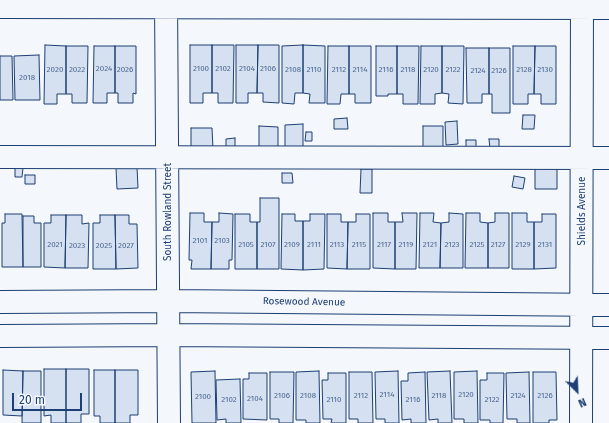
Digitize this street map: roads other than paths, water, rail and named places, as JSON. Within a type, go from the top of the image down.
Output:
[{"type":"street","points":[[0,7],[166,4],[582,4],[609,8]]},
{"type":"street","name":"South Rowland Street","points":[[166,4],[169,423]]},
{"type":"street","name":"Shields Avenue","points":[[581,423],[582,4]]},
{"type":"street","points":[[0,157],[609,158]]},
{"type":"street","name":"Rosewood Avenue","points":[[0,302],[168,301],[609,305]]},
{"type":"street","points":[[0,336],[169,335],[609,338]]}]
